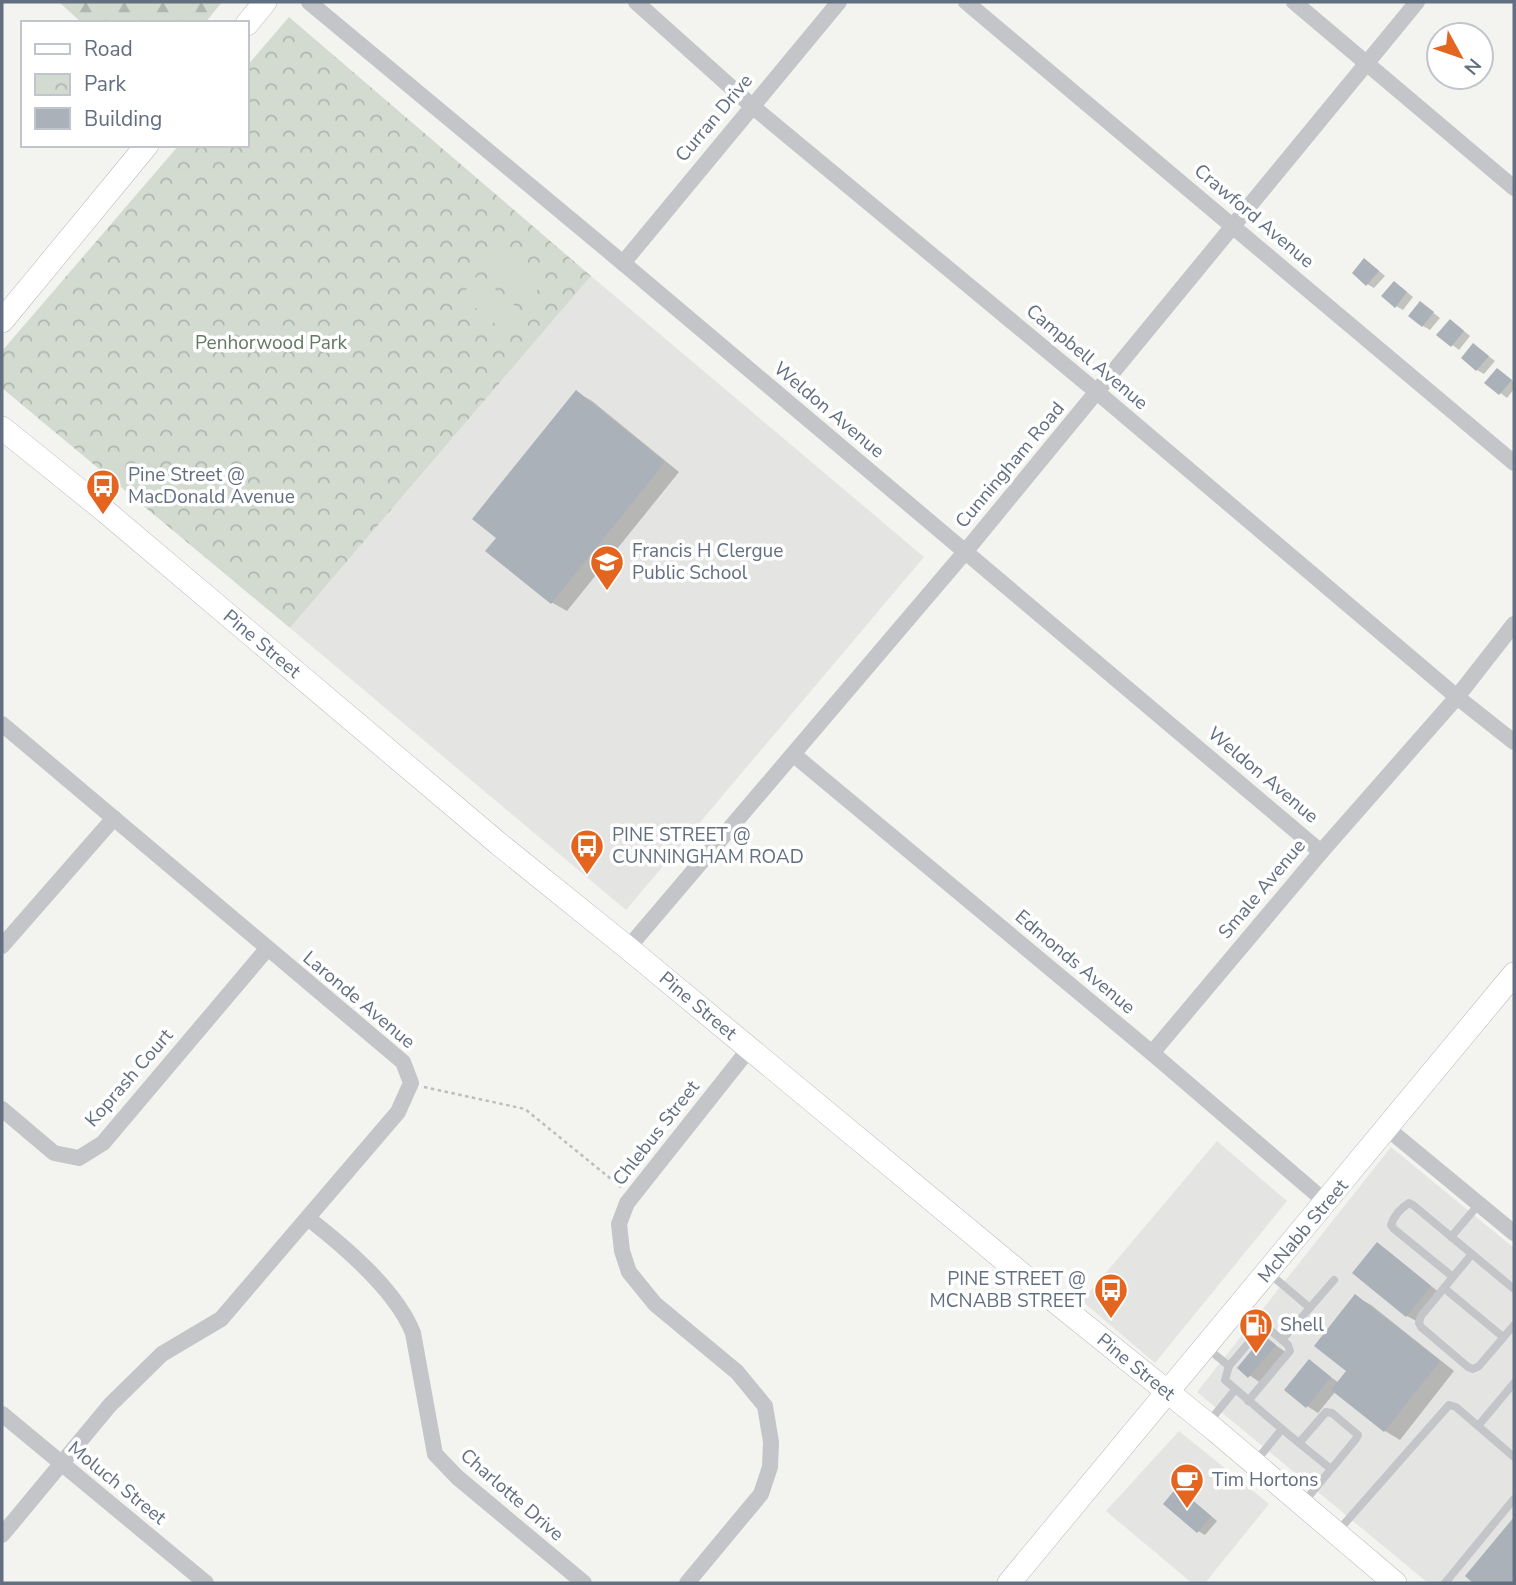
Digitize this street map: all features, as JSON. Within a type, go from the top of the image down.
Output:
[{"type":"street","points":[[248,23],[265,2]]},
{"type":"street","name":"Weldon Avenue","points":[[309,2],[623,262],[1321,852]]},
{"type":"street","name":"Campbell Avenue","points":[[636,2],[752,106],[1514,742]]},
{"type":"street","name":"Curran Drive","points":[[623,262],[839,2]]},
{"type":"street","name":"Crawford Avenue","points":[[966,2],[1514,463]]},
{"type":"street","points":[[1294,2],[1514,188]]},
{"type":"street","name":"Cunningham Road","points":[[628,948],[965,552],[1417,2]]},
{"type":"street","points":[[2,321],[145,147]]},
{"type":"street","name":"Pine Street","points":[[2,428],[104,510],[499,844],[1207,1424],[1395,1583]]},
{"type":"street","name":"Smale Avenue","points":[[1152,1053],[1321,852],[1457,697],[1514,624]]},
{"type":"street","name":"Laronde Avenue","points":[[2,724],[403,1062],[411,1083]]},
{"type":"street","name":"Edmonds Avenue","points":[[794,755],[1152,1053],[1326,1203]]},
{"type":"street","points":[[2,946],[114,818]]},
{"type":"street","name":"Koprash Court","points":[[2,1110],[54,1153],[79,1158],[103,1143],[267,949]]},
{"type":"street","name":"McNabb Street","points":[[1009,1583],[1514,974]]},
{"type":"street","name":"Chlebus Street","points":[[687,1583],[761,1494],[770,1467],[771,1442],[765,1406],[737,1372],[655,1304],[629,1272],[622,1251],[619,1224],[632,1196],[749,1049]]},
{"type":"street","points":[[2,1535],[110,1405],[162,1354],[221,1319],[398,1112],[411,1083]]},
{"type":"street","points":[[1388,1129],[1514,1233]]},
{"type":"street","name":"Charlotte Drive","points":[[309,1219],[346,1248],[406,1315],[413,1333],[435,1454],[457,1477],[584,1583]]},
{"type":"street","name":"Moluch Street","points":[[2,1414],[206,1583]]},
{"type":"lane","points":[[1453,1277],[1391,1225],[1409,1203],[1514,1289]]},
{"type":"lane","points":[[1451,1237],[1479,1203]]},
{"type":"lane","points":[[1472,1254],[1420,1316],[1419,1323],[1473,1369],[1479,1366],[1514,1325]]},
{"type":"lane","points":[[1268,1273],[1310,1308]]},
{"type":"lane","points":[[1282,1340],[1334,1280]]},
{"type":"lane","points":[[1444,1288],[1503,1338]]},
{"type":"lane","points":[[1240,1306],[1288,1345],[1290,1351],[1248,1401]]},
{"type":"lane","points":[[1264,1325],[1230,1366],[1225,1380],[1331,1469]]},
{"type":"lane","points":[[1205,1347],[1230,1366]]},
{"type":"lane","points":[[1478,1426],[1514,1383]]},
{"type":"lane","points":[[1207,1424],[1235,1391]]},
{"type":"lane","points":[[1336,1533],[1448,1405],[1456,1406],[1514,1457]]},
{"type":"lane","points":[[1299,1443],[1326,1412],[1332,1413],[1358,1435],[1302,1504]]},
{"type":"lane","points":[[1254,1463],[1282,1429]]},
{"type":"lane","points":[[1445,1583],[1514,1499]]},
{"type":"path","points":[[411,1083],[526,1109],[632,1196]]},
{"type":"shaded area","name":"Francis H Clergue Public School","points":[[591,276],[924,557],[626,910],[290,628]]},
{"type":"shaded area","points":[[1217,1141],[1287,1201],[1155,1363],[1082,1301]]},
{"type":"shaded area","points":[[1391,1147],[1514,1248],[1514,1583],[1428,1583],[1197,1392]]},
{"type":"shaded area","points":[[1179,1431],[1269,1504],[1205,1583],[1192,1583],[1106,1511]]},
{"type":"green space","points":[[59,2],[222,2],[207,21],[80,21]]},
{"type":"green space","name":"Penhorwood Park","points":[[289,17],[591,276],[290,628],[2,388],[2,351],[177,147],[248,147],[248,65]]},
{"type":"green space","points":[[504,243],[547,279],[530,299],[487,263]]},
{"type":"green space","points":[[478,275],[521,311],[504,331],[461,296]]},
{"type":"building","points":[[1364,258],[1379,271],[1366,286],[1352,273]]},
{"type":"building","points":[[1394,281],[1407,292],[1395,308],[1381,296]]},
{"type":"building","points":[[1420,301],[1434,312],[1422,327],[1408,316]]},
{"type":"building","points":[[1450,319],[1464,331],[1451,347],[1436,335]]},
{"type":"building","points":[[1473,343],[1489,356],[1476,371],[1461,358]]},
{"type":"building","points":[[1497,368],[1512,380],[1499,395],[1484,383]]},
{"type":"building","points":[[576,390],[665,462],[551,604],[485,551],[496,538],[472,519]]},
{"type":"building","points":[[1377,1242],[1431,1286],[1406,1317],[1352,1273]]},
{"type":"building","points":[[1355,1294],[1440,1361],[1384,1432],[1331,1390],[1346,1371],[1314,1346]]},
{"type":"building","points":[[1264,1335],[1276,1345],[1248,1378],[1237,1368]]},
{"type":"building","points":[[1309,1359],[1331,1377],[1306,1408],[1284,1390]]},
{"type":"building","name":"Tim Hortons","points":[[1177,1487],[1211,1516],[1197,1533],[1163,1504]]},
{"type":"building","points":[[1514,1517],[1514,1583],[1473,1583],[1465,1576]]},
{"type":"place","name":"Pine Street @ MacDonald Avenue","points":[[103,516]]},
{"type":"place","name":"Francis H Clergue Public School","points":[[607,592]]},
{"type":"place","name":"PINE STREET @ CUNNINGHAM ROAD","points":[[587,876]]},
{"type":"place","name":"PINE STREET @ MCNABB STREET","points":[[1111,1320]]},
{"type":"place","name":"Shell","points":[[1256,1355]]},
{"type":"place","name":"Tim Hortons","points":[[1187,1510]]}]
